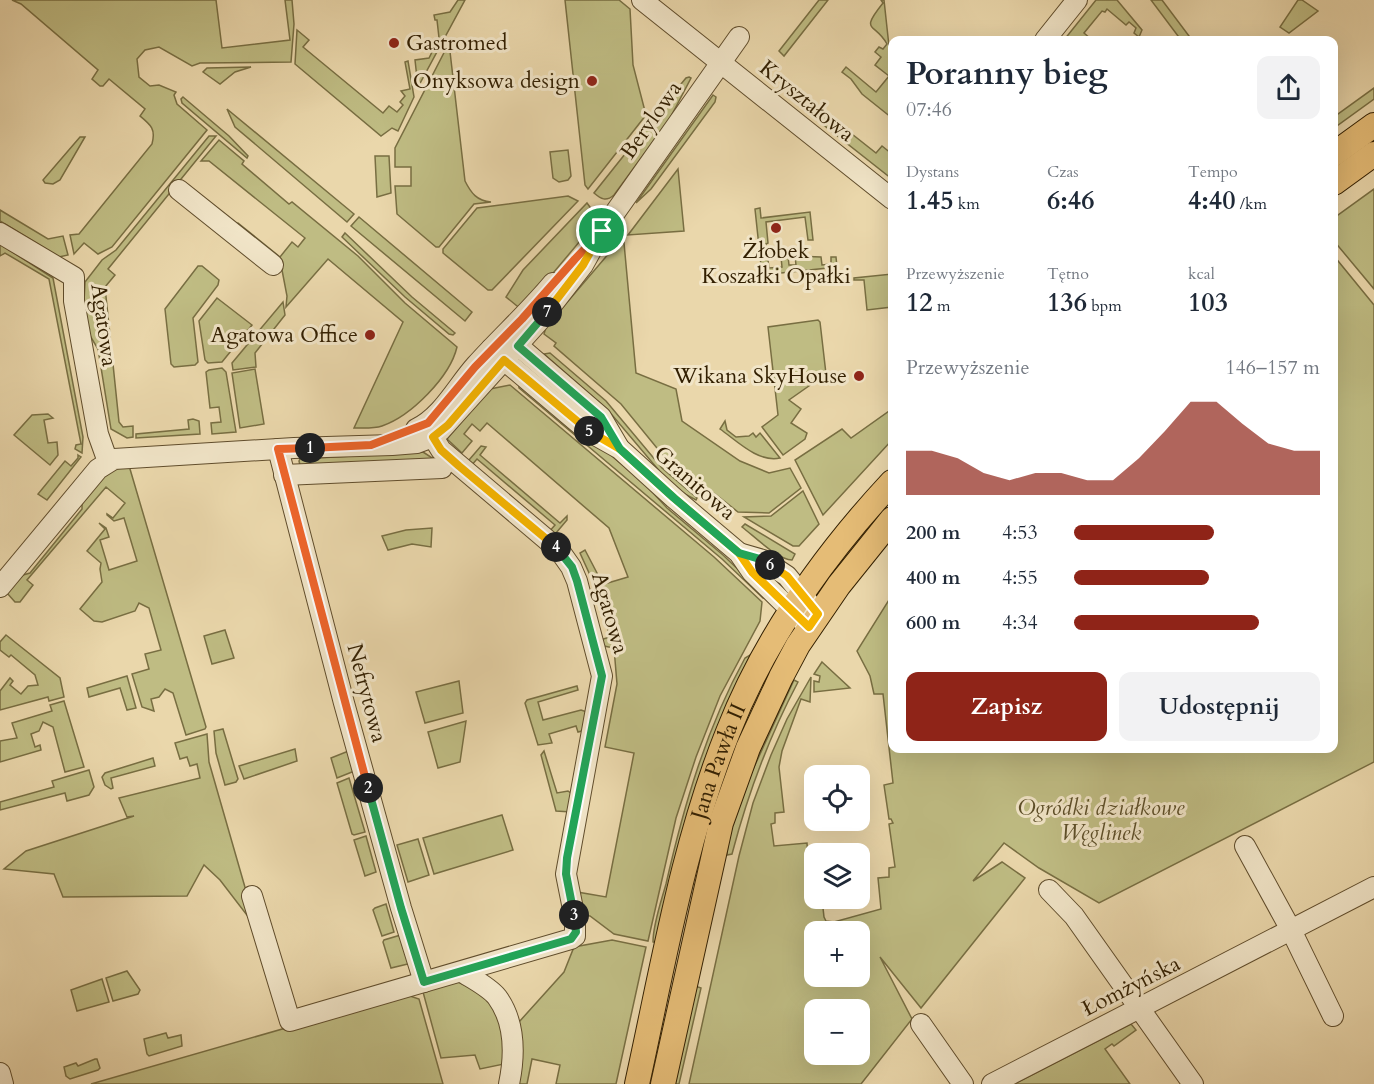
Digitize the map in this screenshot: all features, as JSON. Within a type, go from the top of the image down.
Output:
[{"type":"main road","points":[[1338,151],[1374,125]]},
{"type":"main road","points":[[1338,180],[1374,154]]},
{"type":"main road","name":"Jana Pawła II","points":[[637,1084],[685,867],[708,787],[729,729],[773,641],[793,594],[819,568],[888,486]]},
{"type":"main road","name":"Jana Pawła II","points":[[663,1084],[721,823],[738,774],[764,711],[785,669],[814,621],[888,524]]},
{"type":"street","name":"Kryształowa","points":[[642,0],[888,196]]},
{"type":"street","points":[[1048,36],[1077,0]]},
{"type":"street","name":"Berylowa","points":[[505,347],[602,231],[739,37]]},
{"type":"street","points":[[179,190],[273,265]]},
{"type":"street","name":"Agatowa","points":[[0,233],[74,277],[74,301],[98,434],[108,462]]},
{"type":"street","points":[[0,587],[93,475],[108,462],[133,457],[417,443],[430,430],[448,425],[505,347]]},
{"type":"street","name":"Granitowa","points":[[505,347],[588,431],[620,449],[739,553],[752,572],[793,594]]},
{"type":"street","name":"Agatowa","points":[[430,430],[441,450],[559,550],[572,567],[602,676],[566,874],[576,932],[571,939],[462,972]]},
{"type":"street","name":"Nefrytowa","points":[[278,449],[344,703],[424,982]]},
{"type":"street","points":[[284,475],[441,468]]},
{"type":"street","name":"Granitowa","points":[[739,553],[763,560],[814,621]]},
{"type":"street","points":[[1245,846],[1291,930],[1333,1016]]},
{"type":"street","name":"Łomżyńska","points":[[993,1084],[1374,887]]},
{"type":"street","points":[[1049,890],[1074,916],[1193,1084]]},
{"type":"street","points":[[252,896],[290,1021],[462,972],[496,996],[511,1026],[514,1063],[509,1084]]},
{"type":"street","points":[[921,1024],[963,1084]]},
{"type":"street","points":[[0,1073],[3,1084]]},
{"type":"green space","points":[[12,0],[216,0],[222,48],[290,40],[285,0],[292,0],[294,24],[291,62],[200,63],[192,66],[159,47],[145,50],[137,59],[139,77],[150,86],[159,85],[176,92],[174,95],[177,104],[207,130],[112,247],[98,254],[84,243],[74,254],[70,235],[79,234],[152,144],[153,131],[140,116],[145,109],[109,79],[103,86],[100,86],[92,79],[98,70],[21,4]]},
{"type":"green space","points":[[458,0],[465,0],[418,87],[415,60],[429,58],[439,38],[437,20],[434,15],[450,12]]},
{"type":"green space","name":"Onyksowa design","points":[[565,0],[619,0],[630,9],[633,65],[646,115],[588,189],[585,185]]},
{"type":"green space","points":[[819,0],[828,0],[784,56],[779,51]]},
{"type":"green space","points":[[881,0],[884,0],[888,37],[888,75],[875,65],[881,57],[875,52],[879,47],[883,49],[887,44],[871,23],[883,3]]},
{"type":"green space","points":[[1096,0],[1117,0],[1142,30],[1138,36],[1134,33],[1136,28],[1129,22],[1126,25],[1107,9],[1105,12],[1102,11],[1084,33],[1087,36],[1067,36]]},
{"type":"green space","points":[[1151,0],[1162,0],[1189,36],[1178,36]]},
{"type":"green space","points":[[1298,0],[1302,0],[1318,11],[1289,33],[1280,27]]},
{"type":"green space","points":[[297,30],[309,40],[303,47],[383,113],[389,106],[397,112],[403,105],[400,102],[405,96],[401,91],[410,89],[405,62],[408,61],[414,97],[398,131],[392,128],[381,136],[295,64]]},
{"type":"green space","points":[[449,43],[465,181],[475,196],[491,202],[474,204],[439,247],[436,247],[397,214],[395,186],[411,186],[411,167],[395,167],[395,148]]},
{"type":"green space","points":[[251,67],[235,72],[220,84],[203,72],[207,68]]},
{"type":"green space","points":[[846,67],[876,92],[888,77],[888,115],[862,94],[851,79],[842,72]]},
{"type":"green space","points":[[689,77],[691,78],[669,120],[614,195],[606,199],[594,193],[676,90]]},
{"type":"green space","points":[[1374,88],[1374,99],[1338,125],[1338,114]]},
{"type":"green space","points":[[713,95],[716,97],[715,102],[651,189],[636,203]]},
{"type":"green space","points":[[183,97],[229,136],[248,156],[247,158],[182,103]]},
{"type":"green space","points":[[814,104],[876,153],[882,146],[888,151],[888,176],[811,115],[814,111],[810,108]]},
{"type":"green space","points":[[227,109],[354,214],[347,222],[235,127]]},
{"type":"green space","points":[[209,136],[216,136],[108,269],[115,275],[105,287],[119,422],[123,427],[133,426],[133,437],[127,438],[111,429],[98,349],[89,334],[84,302],[85,282],[102,260],[116,250]]},
{"type":"green space","points":[[80,137],[85,137],[60,180],[53,184],[45,183],[43,180]]},
{"type":"green space","points":[[219,140],[244,161],[242,164],[289,204],[292,202],[358,256],[405,303],[457,347],[453,359],[438,383],[405,414],[382,426],[354,428],[403,322],[328,259],[286,307],[287,296],[282,270],[236,226],[238,223],[280,257],[292,242],[298,247],[305,238],[209,161],[201,161]]},
{"type":"green space","points":[[568,150],[571,176],[568,180],[559,182],[553,178],[550,152]]},
{"type":"green space","points":[[375,156],[389,156],[391,193],[377,197]]},
{"type":"green space","points":[[678,169],[684,231],[628,235]]},
{"type":"green space","points":[[1374,189],[1374,289],[1338,246],[1338,215]]},
{"type":"green space","points":[[568,196],[578,201],[492,290],[488,290],[443,253],[443,249],[477,208]]},
{"type":"green space","points":[[587,203],[595,214],[591,228],[522,310],[506,297],[523,270]]},
{"type":"green space","points":[[760,208],[761,218],[810,212],[813,240],[808,240],[805,217],[766,222],[769,268],[782,267],[781,257],[788,256],[789,265],[796,265],[795,256],[821,257],[822,265],[831,264],[831,257],[836,257],[837,267],[762,275],[755,209]]},
{"type":"green space","points":[[0,210],[48,239],[63,236],[68,255],[59,257],[0,221]]},
{"type":"green space","points":[[359,217],[472,312],[465,321],[351,226]]},
{"type":"green space","points":[[345,233],[412,297],[455,333],[449,334],[405,297],[342,237]]},
{"type":"green space","points":[[624,243],[636,373],[676,389],[682,421],[740,461],[769,473],[790,468],[801,488],[769,513],[738,512],[715,494],[698,488],[670,464],[621,404],[554,346],[556,343],[544,334],[546,327],[616,245]]},
{"type":"green space","points":[[0,244],[53,278],[83,437],[82,453],[75,449],[76,445],[81,444],[49,279],[5,253],[0,256]]},
{"type":"green space","name":"Ogródki działkowe Węglinek","points":[[1338,261],[1374,305],[1374,762],[1099,903],[1039,868],[1004,843],[973,881],[1002,862],[1025,878],[921,1008],[880,957],[912,1019],[861,1084],[689,1084],[739,856],[753,803],[787,719],[811,677],[810,702],[801,699],[782,751],[779,767],[784,812],[775,813],[775,823],[771,824],[774,846],[804,843],[804,909],[823,909],[826,921],[804,921],[804,987],[870,987],[870,921],[838,921],[881,909],[878,878],[889,877],[889,868],[895,867],[889,824],[893,823],[889,819],[884,785],[893,783],[890,753],[1338,753]]},
{"type":"green space","points":[[198,266],[202,266],[219,280],[218,285],[193,318],[198,362],[195,365],[174,367],[171,364],[165,309]]},
{"type":"green space","points":[[888,274],[888,307],[867,310],[864,280],[854,280],[854,278]]},
{"type":"green space","points":[[217,298],[252,325],[222,362],[208,363],[205,360],[199,321]]},
{"type":"green space","points":[[283,302],[285,315],[255,353],[256,367],[233,370],[232,363]]},
{"type":"green space","points":[[818,320],[826,374],[789,400],[801,409],[791,423],[807,433],[805,439],[783,455],[762,427],[778,415],[768,327]]},
{"type":"green space","points":[[550,353],[606,401],[662,468],[697,498],[696,500],[681,492],[667,480],[607,409],[544,354]]},
{"type":"green space","points":[[222,368],[226,372],[236,432],[212,434],[211,423],[221,422],[219,407],[210,408],[206,372]]},
{"type":"green space","points":[[255,369],[264,424],[240,428],[232,373]]},
{"type":"green space","points":[[521,380],[644,483],[667,508],[723,555],[768,598],[763,598],[722,559],[519,388]]},
{"type":"green space","points":[[510,385],[714,557],[762,602],[760,621],[720,696],[696,757],[676,818],[648,941],[614,934],[590,916],[581,915],[577,892],[606,897],[634,753],[605,747],[617,684],[614,648],[604,646],[600,640],[610,637],[595,586],[580,553],[585,550],[601,585],[628,577],[609,528],[487,423],[480,431],[472,424],[464,434],[472,441],[462,453],[447,439],[490,389]]},
{"type":"green space","points":[[888,412],[888,444],[823,515],[795,460],[842,429],[851,438]]},
{"type":"green space","points":[[48,414],[53,418],[44,420],[48,443],[57,442],[58,455],[50,465],[14,435],[32,415]]},
{"type":"green space","points":[[188,420],[199,421],[200,434],[136,438],[136,434],[189,429]]},
{"type":"green space","points":[[725,421],[727,430],[736,437],[749,436],[753,433],[756,437],[760,433],[780,458],[764,457],[748,449],[720,429]]},
{"type":"green space","points":[[481,446],[486,447],[480,455],[560,523],[567,516],[567,520],[556,533],[548,533],[555,525],[477,459],[470,467],[469,460]]},
{"type":"green space","points":[[423,452],[440,463],[301,469],[299,461],[300,459]]},
{"type":"green space","points":[[78,455],[81,457],[47,500],[38,494],[65,461],[71,466]]},
{"type":"green space","points":[[127,466],[130,469],[206,727],[186,735],[173,693],[165,689],[159,697],[151,699],[154,711],[142,707],[132,674],[149,669],[145,654],[161,650],[149,608],[139,603],[135,611],[102,622],[94,621],[80,609],[102,582],[101,563],[87,551],[105,529],[99,523],[106,528],[109,537],[100,540],[109,570],[137,561],[124,518],[114,521],[107,515],[113,518],[125,503],[106,487],[27,580],[33,585],[20,602],[15,602],[7,593],[23,575],[30,573],[82,509],[82,502],[96,485],[113,471]]},
{"type":"green space","points":[[803,491],[819,524],[799,546],[793,546],[744,517],[771,516]]},
{"type":"green space","points":[[745,524],[795,554],[792,560],[766,547],[742,527]]},
{"type":"green space","points":[[432,528],[431,547],[412,544],[388,550],[382,536],[406,530]]},
{"type":"green space","points":[[888,601],[888,738],[883,694],[874,694],[870,676],[857,651]]},
{"type":"green space","points":[[225,630],[234,658],[212,664],[204,636]]},
{"type":"green space","points":[[6,635],[60,678],[64,697],[49,701],[48,697],[0,710],[0,691],[10,678],[13,681],[10,685],[21,694],[28,686],[38,685],[35,675],[11,655],[9,657],[0,650],[0,642]]},
{"type":"green space","points":[[750,655],[755,658],[662,944],[653,942],[654,928],[680,825],[698,768],[731,685],[745,658]]},
{"type":"green space","points":[[822,662],[850,688],[814,692],[814,681],[819,682],[820,676],[814,674]]},
{"type":"green space","points":[[127,676],[136,708],[127,710],[120,688],[89,697],[87,688]]},
{"type":"green space","points":[[794,680],[798,682],[760,766],[732,854],[727,855],[729,831],[744,789]]},
{"type":"green space","points":[[459,681],[463,713],[425,723],[416,692]]},
{"type":"green space","points":[[577,686],[578,690],[538,702],[543,720],[581,710],[587,712],[583,737],[582,731],[578,732],[576,726],[549,734],[552,743],[538,745],[525,703],[527,700]]},
{"type":"green space","points":[[64,701],[84,767],[65,772],[53,727],[43,722],[39,731],[31,734],[35,747],[40,745],[41,750],[0,762],[0,741],[17,738],[12,723],[52,711],[50,705]]},
{"type":"green space","points":[[466,721],[460,762],[438,768],[428,732]]},
{"type":"green space","points":[[223,729],[238,779],[236,782],[225,785],[216,753],[214,731]]},
{"type":"green space","points":[[207,734],[209,762],[280,1009],[250,919],[220,880],[204,865],[187,896],[63,897],[54,874],[4,869],[26,851],[134,816],[127,817],[119,798],[200,778],[197,764],[190,766],[187,757],[180,759],[175,743]]},
{"type":"green space","points":[[295,749],[297,761],[244,779],[239,766]]},
{"type":"green space","points":[[351,750],[357,770],[337,778],[331,758]]},
{"type":"green space","points":[[544,751],[557,793],[568,791],[572,794],[571,812],[556,811],[541,755]]},
{"type":"green space","points":[[153,758],[155,766],[111,778],[113,788],[111,789],[105,785],[102,777],[105,773]]},
{"type":"green space","points":[[89,770],[94,787],[89,795],[67,801],[65,793],[0,810],[0,802],[54,787],[52,781]]},
{"type":"green space","points":[[349,778],[365,832],[354,835],[337,783]]},
{"type":"green space","points":[[502,815],[513,850],[434,874],[423,838]]},
{"type":"green space","points":[[366,836],[376,872],[365,876],[354,840]]},
{"type":"green space","points":[[418,839],[429,875],[408,882],[397,845]]},
{"type":"green space","points":[[386,904],[394,932],[382,936],[373,910]]},
{"type":"green space","points":[[404,934],[412,963],[391,968],[383,942]]},
{"type":"green space","points":[[612,940],[646,947],[616,1084],[556,1084],[560,1065],[532,1059],[527,1084],[516,1084],[519,1022],[564,972],[574,947]]},
{"type":"green space","points":[[127,971],[140,990],[138,994],[113,1001],[106,978]]},
{"type":"green space","points":[[102,979],[109,1002],[77,1011],[71,990]]},
{"type":"green space","points":[[452,979],[493,999],[504,1017],[509,1063],[480,1069],[475,1055],[441,1058],[423,992]]},
{"type":"green space","points":[[692,985],[701,988],[679,1084],[670,1084]]},
{"type":"green space","points":[[404,994],[419,999],[443,1084],[91,1084]]},
{"type":"green space","points":[[1131,1024],[1136,1030],[1114,1046],[1112,1044],[1105,1049],[1130,1084],[1014,1084]]},
{"type":"green space","points":[[166,1033],[168,1038],[181,1035],[182,1046],[149,1056],[144,1039]]},
{"type":"green space","points":[[95,1059],[100,1068],[98,1070],[70,1079],[66,1076],[64,1067],[76,1063],[78,1066]]},
{"type":"place","name":"Gastromed","points":[[394,43]]},
{"type":"place","name":"Onyksowa design","points":[[592,81]]},
{"type":"place","name":"Żłobek Koszałki Opałki","points":[[776,228]]},
{"type":"place","name":"Agatowa Office","points":[[370,335]]},
{"type":"place","name":"Wikana SkyHouse","points":[[859,376]]},
{"type":"route","points":[[602,231],[475,367],[428,423],[405,434],[371,445],[278,449],[344,703],[424,982],[571,939],[576,932],[566,874],[567,858],[602,676],[577,581],[572,567],[559,550],[441,450],[433,437],[448,425],[504,360],[588,431],[620,449],[739,553],[752,572],[809,627],[818,614],[787,576],[763,560],[739,553],[649,476],[620,449],[601,417],[518,346],[583,265],[602,231]]}]
